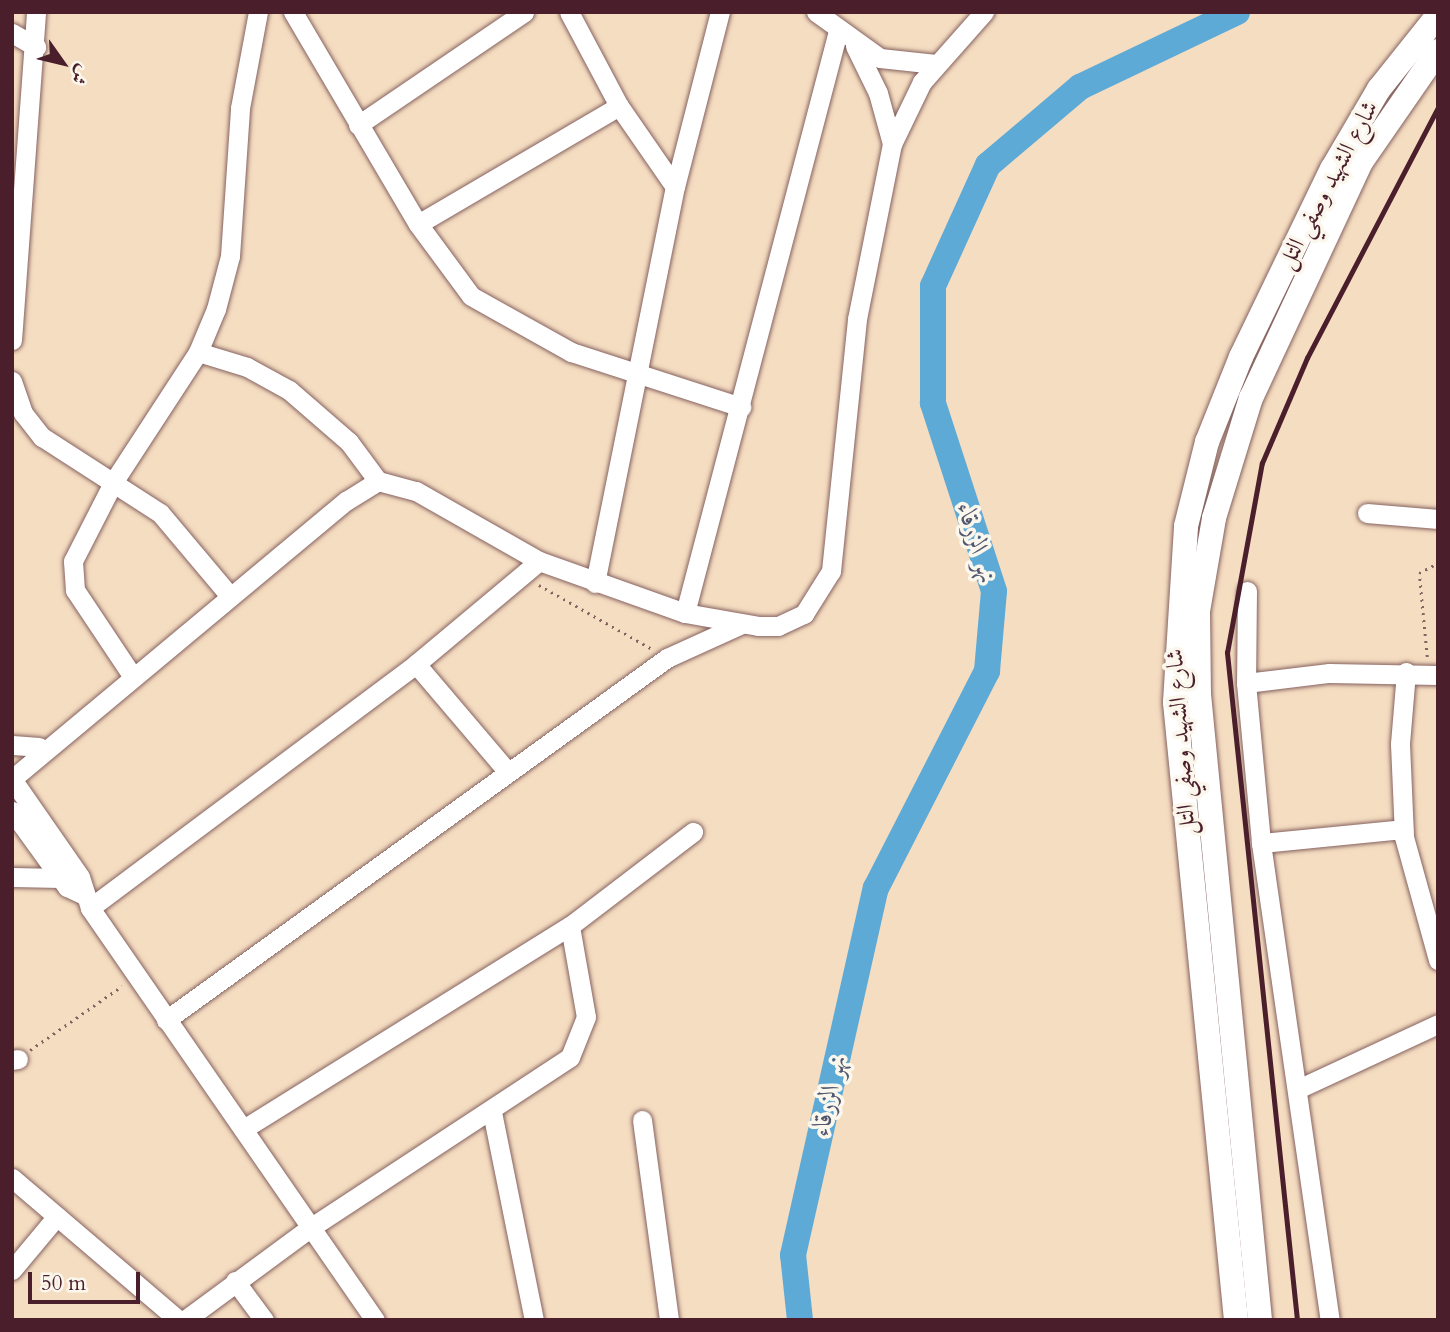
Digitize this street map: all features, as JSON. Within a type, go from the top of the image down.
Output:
[{"type":"main road","name":"شارع الشهيد وصفي التل","points":[[1260,1320],[1199,695],[1198,611],[1214,518],[1251,398],[1361,162],[1438,15]]},
{"type":"main road","name":"شارع الشهيد وصفي التل","points":[[1236,1320],[1223,1237],[1175,702],[1183,552],[1208,442],[1241,356],[1349,136],[1408,71],[1438,51]]},
{"type":"street","points":[[12,340],[36,47],[36,12]]},
{"type":"street","points":[[132,677],[83,606],[72,575],[75,549],[114,481],[198,352],[230,256],[240,108],[258,12]]},
{"type":"street","points":[[293,12],[418,223],[461,285],[488,309],[640,379],[741,407]]},
{"type":"street","points":[[358,125],[524,12]]},
{"type":"street","points":[[569,12],[619,106],[675,187]]},
{"type":"street","points":[[595,583],[640,379],[675,187],[720,12]]},
{"type":"street","points":[[816,12],[854,45],[890,61],[936,64]]},
{"type":"street","points":[[198,352],[256,371],[289,390],[349,442],[378,481],[416,491],[538,561],[685,613],[742,624],[792,622],[814,604],[831,571],[857,319],[892,144],[936,64],[984,12]]},
{"type":"street","points":[[685,613],[838,31]]},
{"type":"street","points":[[12,33],[36,47]]},
{"type":"street","points":[[854,45],[878,93],[892,144]]},
{"type":"street","points":[[418,223],[619,106]]},
{"type":"street","points":[[12,381],[23,413],[42,438],[114,481],[172,524],[230,596]]},
{"type":"street","points":[[86,901],[80,877],[12,779],[230,596],[378,481]]},
{"type":"street","points":[[1367,513],[1438,519]]},
{"type":"street","points":[[86,901],[415,664],[538,561]]},
{"type":"street","points":[[1247,591],[1247,683],[1261,843],[1300,1088],[1330,1320]]},
{"type":"street","points":[[166,1020],[507,771],[667,658],[742,624]]},
{"type":"street","points":[[415,664],[507,771]]},
{"type":"street","points":[[1247,683],[1406,672],[1432,675]]},
{"type":"street","points":[[1406,672],[1403,829],[1418,904],[1438,960]]},
{"type":"street","points":[[12,768],[39,747],[66,732]]},
{"type":"street","points":[[12,745],[39,747]]},
{"type":"street","points":[[12,811],[61,878],[86,901],[375,1320]]},
{"type":"street","points":[[1261,843],[1403,829]]},
{"type":"street","points":[[245,1128],[570,926],[693,832]]},
{"type":"street","points":[[12,877],[61,878]]},
{"type":"street","points":[[185,1320],[310,1228],[561,1065],[583,1034],[585,1002],[570,926]]},
{"type":"street","points":[[1300,1088],[1438,1024]]},
{"type":"street","points":[[492,1112],[534,1320]]},
{"type":"street","points":[[642,1120],[669,1318],[648,1320]]},
{"type":"street","points":[[12,1178],[178,1320]]},
{"type":"street","points":[[12,1270],[57,1216]]},
{"type":"street","points":[[235,1281],[264,1320]]},
{"type":"path","points":[[1432,675],[1419,573],[1438,563]]},
{"type":"path","points":[[523,576],[667,658]]},
{"type":"path","points":[[15,1060],[136,976]]},
{"type":"waterway","name":"نهر الزرقاء","points":[[800,1320],[793,1255],[876,888],[987,671],[994,591],[933,403],[933,286],[988,165],[1080,87],[1237,12]]},
{"type":"railway","points":[[1297,1320],[1227,653],[1262,463],[1307,358],[1438,107]]}]
